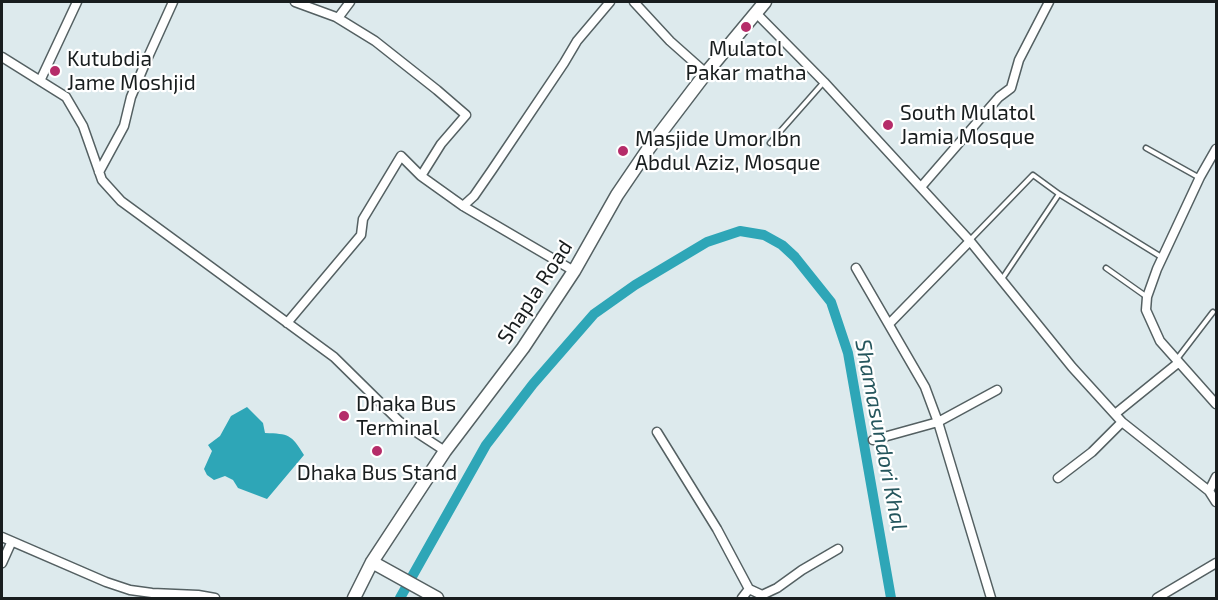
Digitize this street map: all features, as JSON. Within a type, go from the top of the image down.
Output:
[{"type":"street","points":[[40,81],[77,2]]},
{"type":"street","points":[[99,172],[124,126],[131,97],[173,2]]},
{"type":"street","points":[[295,2],[338,18],[375,41],[466,115],[441,144],[421,176]]},
{"type":"street","points":[[338,18],[350,2]]},
{"type":"street","points":[[463,206],[474,196],[578,41],[610,2]]},
{"type":"street","points":[[634,2],[670,41],[706,73]]},
{"type":"street","name":"Shapla Road","points":[[354,598],[372,562],[445,451],[523,348],[574,271],[617,195],[649,148],[706,73],[765,2]]},
{"type":"street","points":[[921,187],[999,97],[1011,88],[1019,60],[1049,2]]},
{"type":"street","points":[[757,14],[824,82],[970,240],[1072,367],[1122,422],[1209,491],[1216,502]]},
{"type":"street","points":[[2,57],[66,98],[83,126],[102,180],[121,201],[334,357],[399,421],[445,451]]},
{"type":"street","points":[[1216,150],[1200,177],[1163,258],[1147,297],[1146,310],[1160,341],[1216,404]]},
{"type":"street","points":[[286,323],[361,236],[363,219],[401,156],[421,176],[463,206],[574,271]]},
{"type":"street","points":[[888,324],[970,240]]},
{"type":"street","points":[[856,268],[925,387],[938,422],[991,598]]},
{"type":"street","points":[[1115,414],[1178,361]]},
{"type":"street","points":[[873,440],[938,422],[997,390]]},
{"type":"street","points":[[1058,478],[1092,452],[1122,422]]},
{"type":"street","points":[[657,432],[717,529],[749,589],[762,595],[838,549]]},
{"type":"street","points":[[1209,491],[1216,480]]},
{"type":"street","points":[[2,537],[11,543],[130,590],[215,598]]},
{"type":"street","points":[[2,563],[11,543]]},
{"type":"street","points":[[372,562],[432,596]]},
{"type":"street","points":[[1157,598],[1216,563]]},
{"type":"street","points":[[742,598],[749,589]]},
{"type":"lane","points":[[770,143],[824,82]]},
{"type":"lane","points":[[1146,148],[1200,177]]},
{"type":"lane","points":[[970,240],[1033,175],[1059,194],[1163,258]]},
{"type":"lane","points":[[1002,279],[1059,194]]},
{"type":"lane","points":[[1107,268],[1147,297]]},
{"type":"lane","points":[[1178,361],[1213,312]]},
{"type":"water","points":[[247,407],[263,423],[265,433],[289,436],[304,455],[267,499],[238,488],[233,480],[225,476],[214,480],[207,475],[204,469],[212,451],[208,445],[220,436],[231,416]]},
{"type":"waterway","name":"Shamasundori Khal","points":[[400,598],[486,445],[533,384],[594,314],[635,285],[707,242],[740,231],[764,235],[782,245],[795,257],[831,302],[848,353],[891,598]]},
{"type":"place","name":"Mulatol Pakar matha","points":[[746,27]]},
{"type":"place","name":"Kutubdia Jame Moshjid","points":[[55,71]]},
{"type":"place","name":"South Mulatol Jamia Mosque","points":[[888,125]]},
{"type":"place","name":"Masjide Umor Ibn Abdul Aziz, Mosque","points":[[623,151]]},
{"type":"place","name":"Dhaka Bus Terminal","points":[[344,416]]},
{"type":"place","name":"Dhaka Bus Stand","points":[[377,451]]}]
